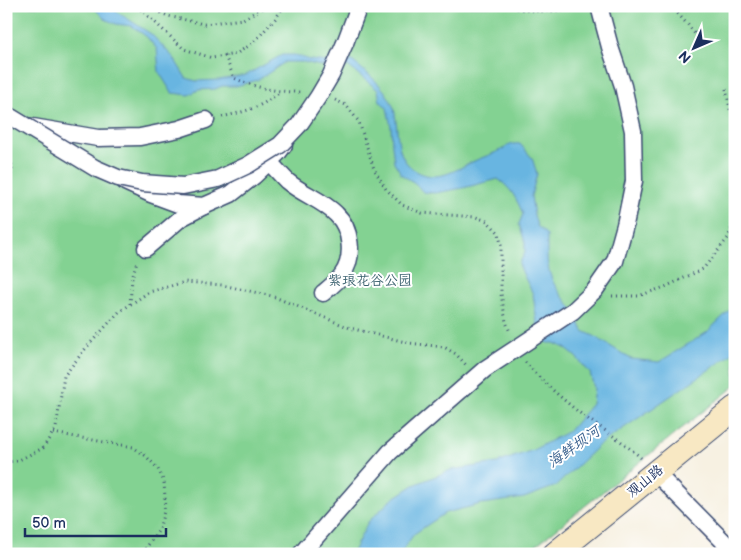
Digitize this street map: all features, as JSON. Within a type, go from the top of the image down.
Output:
[{"type":"street","points":[[146,248],[181,218],[231,194],[254,176],[278,153],[299,125],[331,75],[359,6]]},
{"type":"street","points":[[302,554],[390,452],[485,369],[573,311],[595,290],[615,261],[625,226],[634,181],[633,131],[623,86],[599,6]]},
{"type":"street","points":[[6,114],[94,168],[178,204],[204,206]]},
{"type":"street","points":[[26,126],[98,138],[140,137],[179,129],[206,120]]},
{"type":"street","points":[[118,178],[142,183],[183,186],[218,179],[248,165],[280,145],[299,125]]},
{"type":"street","points":[[269,162],[288,182],[336,214],[346,226],[350,244],[349,260],[343,274],[323,293]]},
{"type":"street","name":"观山路","points":[[555,554],[735,408]]},
{"type":"street","points":[[655,472],[735,553]]},
{"type":"path","points":[[137,6],[184,49],[212,58],[236,54],[253,43],[276,18],[284,6]]},
{"type":"path","points":[[147,6],[168,16],[204,24],[243,20],[266,6]]},
{"type":"path","points":[[507,6],[516,9],[546,12],[581,6]]},
{"type":"path","points":[[670,6],[698,38]]},
{"type":"path","points":[[225,56],[234,78],[281,92],[303,92]]},
{"type":"path","points":[[726,89],[730,108],[735,118]]},
{"type":"path","points":[[206,120],[251,110],[268,102],[281,92]]},
{"type":"path","points":[[330,97],[346,105],[359,122],[374,169],[386,189],[402,205],[422,214],[476,217],[487,221],[499,233],[501,245],[501,294],[506,322],[521,357],[539,377],[583,415],[628,446],[655,472]]},
{"type":"path","points":[[6,150],[12,167],[12,174],[6,182]]},
{"type":"path","points":[[595,290],[612,296],[638,296],[665,287],[703,269],[728,238],[735,219]]},
{"type":"path","points":[[130,305],[132,278],[138,260],[146,248]]},
{"type":"path","points":[[6,462],[17,461],[43,448],[56,428],[64,376],[86,348],[119,312],[149,292],[185,282],[222,285],[272,296],[350,328],[409,344],[444,347],[456,354],[475,378]]},
{"type":"path","points":[[53,433],[133,447],[146,456],[158,469],[164,482],[164,511],[159,530],[146,548],[138,554]]},
{"type":"green space","name":"紫琅花谷公园","points":[[6,6],[735,6],[735,386],[525,554],[6,554]]},
{"type":"water","name":"海鲜坝河","points":[[92,6],[108,6],[151,34],[173,57],[186,78],[196,81],[219,80],[246,75],[282,55],[295,55],[310,60],[328,62],[352,61],[376,81],[385,92],[394,109],[400,151],[403,158],[412,169],[420,173],[434,176],[446,174],[509,145],[520,144],[532,158],[537,174],[531,196],[537,226],[547,235],[547,260],[550,274],[557,289],[573,310],[583,331],[631,359],[659,362],[706,333],[735,305],[735,351],[599,445],[556,486],[524,498],[481,504],[445,513],[414,534],[400,554],[352,554],[368,522],[391,500],[414,485],[451,470],[497,463],[533,450],[569,431],[592,404],[594,388],[590,373],[565,348],[554,343],[547,343],[540,333],[533,294],[519,264],[525,253],[525,242],[519,224],[523,214],[518,203],[510,190],[498,179],[435,193],[423,192],[415,183],[402,175],[394,162],[391,127],[387,108],[380,101],[378,90],[348,66],[321,66],[304,62],[285,62],[258,80],[236,86],[198,90],[189,95],[172,93],[159,72],[157,49],[147,37],[132,26],[116,24],[105,19]]}]
